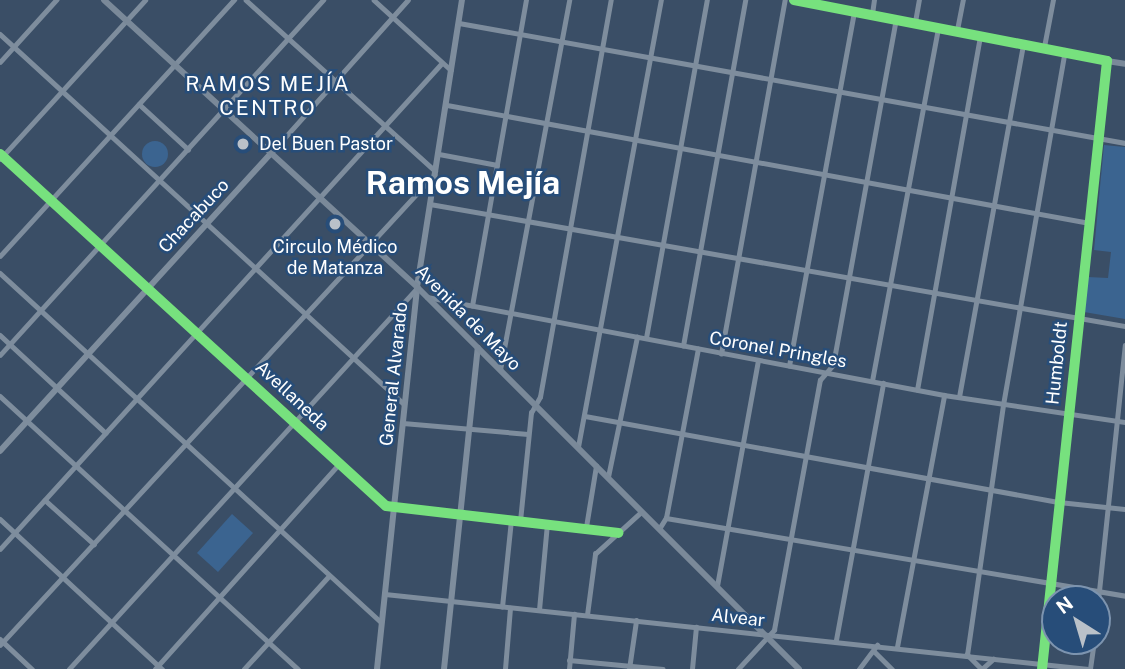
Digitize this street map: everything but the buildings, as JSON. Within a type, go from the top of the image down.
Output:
[{"type":"main road","name":"Avenida de Mayo","points":[[104,0],[417,287],[799,669]]},
{"type":"main road","points":[[1107,61],[1125,64]]},
{"type":"street","points":[[0,62],[56,0]]},
{"type":"street","points":[[1,156],[145,0]]},
{"type":"street","points":[[0,256],[234,0]]},
{"type":"street","points":[[32,669],[1,642],[63,578],[368,242],[436,173],[246,0]]},
{"type":"street","points":[[0,355],[323,0]]},
{"type":"street","points":[[374,0],[441,64],[451,70]]},
{"type":"street","name":"Chacabuco","points":[[0,451],[394,19],[408,0]]},
{"type":"street","name":"General Alvarado","points":[[377,669],[417,287],[463,0]]},
{"type":"street","points":[[472,306],[526,0]]},
{"type":"street","points":[[500,370],[569,0]]},
{"type":"street","points":[[520,521],[528,435],[553,321],[611,0]]},
{"type":"street","points":[[578,447],[660,0]]},
{"type":"street","points":[[646,338],[707,0]]},
{"type":"street","points":[[683,346],[745,0]]},
{"type":"street","points":[[721,354],[785,0]]},
{"type":"street","points":[[794,0],[1065,50],[1107,61]]},
{"type":"street","points":[[872,14],[874,0]]},
{"type":"street","points":[[915,22],[919,0]]},
{"type":"street","points":[[957,30],[963,0]]},
{"type":"street","points":[[1044,47],[1053,0]]},
{"type":"street","points":[[789,366],[854,11]]},
{"type":"street","points":[[738,669],[774,630],[820,380],[827,373],[849,280],[896,19]]},
{"type":"street","points":[[459,23],[1125,144]]},
{"type":"street","points":[[872,381],[939,26]]},
{"type":"street","points":[[0,34],[404,404]]},
{"type":"street","points":[[918,390],[980,34]]},
{"type":"street","points":[[959,397],[1023,43]]},
{"type":"street","points":[[994,658],[982,669],[967,655],[982,574],[1003,404],[1065,50]]},
{"type":"street","name":"Humboldt","points":[[1051,585],[1107,61]]},
{"type":"street","points":[[0,549],[441,64]]},
{"type":"street","points":[[139,104],[188,149]]},
{"type":"street","points":[[447,105],[1089,223]]},
{"type":"street","points":[[439,153],[497,165]]},
{"type":"street","name":"Avellaneda","points":[[1,156],[393,509]]},
{"type":"street","points":[[430,204],[1019,311],[1125,327]]},
{"type":"street","points":[[0,273],[381,622]]},
{"type":"street","points":[[69,669],[417,287]]},
{"type":"street","name":"Coronel Pringles","points":[[427,297],[944,395],[1125,422]]},
{"type":"street","points":[[0,335],[106,433]]},
{"type":"street","points":[[608,477],[622,422],[637,337]]},
{"type":"street","points":[[1100,585],[1125,345]]},
{"type":"street","points":[[444,669],[458,513],[478,348]]},
{"type":"street","points":[[659,529],[666,518],[698,349]]},
{"type":"street","points":[[717,586],[758,361]]},
{"type":"street","points":[[836,640],[883,383]]},
{"type":"street","points":[[897,647],[944,395]]},
{"type":"street","points":[[0,396],[298,669]]},
{"type":"street","points":[[585,415],[1059,502],[1125,509]]},
{"type":"street","points":[[402,422],[528,435]]},
{"type":"street","points":[[0,519],[158,668],[340,464]]},
{"type":"street","points":[[586,527],[596,465]]},
{"type":"street","points":[[45,500],[94,544]]},
{"type":"street","points":[[393,509],[458,513],[618,533]]},
{"type":"street","points":[[587,615],[595,554],[642,511]]},
{"type":"street","points":[[666,518],[1041,585]]},
{"type":"street","points":[[502,607],[512,520]]},
{"type":"street","points":[[539,610],[547,524]]},
{"type":"street","points":[[244,669],[328,576]]},
{"type":"street","name":"Alvear","points":[[384,594],[768,637],[836,640],[1043,666],[1089,669]]},
{"type":"street","points":[[505,669],[510,608]]},
{"type":"street","points":[[569,669],[574,614]]},
{"type":"street","points":[[629,667],[636,621]]},
{"type":"street","points":[[692,669],[696,627]]},
{"type":"street","points":[[859,669],[876,652],[877,645]]},
{"type":"street","points":[[876,652],[892,669]]},
{"type":"street","points":[[569,660],[663,669]]},
{"type":"shaded area","points":[[155,141],[164,145],[168,154],[164,163],[155,167],[146,163],[142,154],[146,145]]},
{"type":"shaded area","points":[[1104,145],[1125,147],[1125,319],[1084,312],[1088,277],[1108,278],[1111,252],[1094,250]]},
{"type":"shaded area","points":[[232,514],[253,533],[218,572],[197,553]]},
{"type":"cycle path","points":[[794,0],[1107,61],[1042,669]]},
{"type":"cycle path","points":[[0,154],[386,506],[618,533]]},
{"type":"place","name":"Del Buen Pastor","points":[[243,144]]},
{"type":"place","name":"Circulo Médico de Matanza","points":[[335,224]]},
{"type":"district","name":"RAMOS MEJÍA CENTRO","points":[[268,96]]},
{"type":"district","name":"Ramos Mejía","points":[[463,183]]}]
